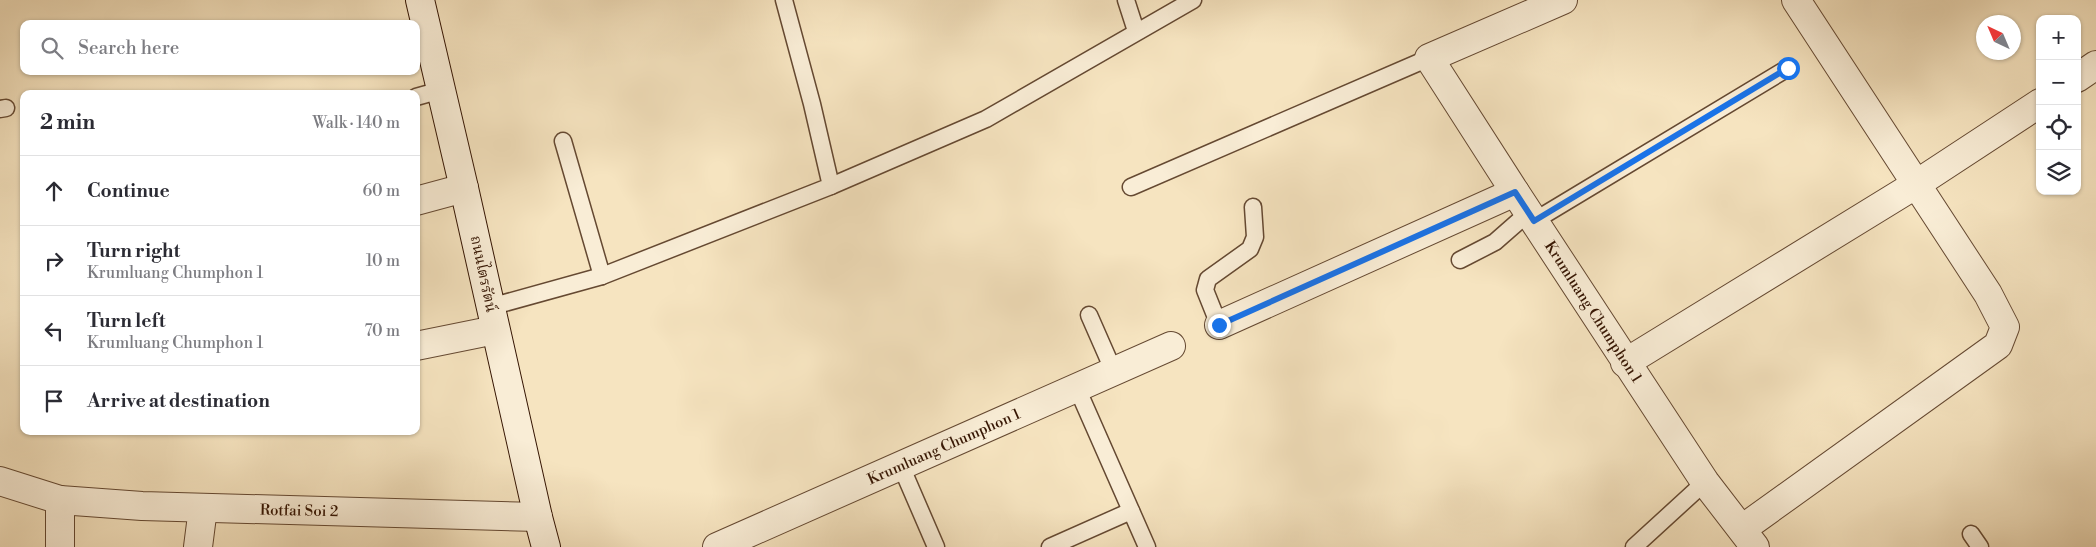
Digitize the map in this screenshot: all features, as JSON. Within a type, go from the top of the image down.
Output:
[{"type":"street","name":"ถนนไตรรัตน์","points":[[420,0],[429,93],[464,188],[546,547]]},
{"type":"street","points":[[1429,58],[1563,0]]},
{"type":"street","points":[[1749,538],[1998,345],[2006,326],[1988,294],[1915,186],[1796,0]]},
{"type":"street","name":"Krumluang Chumphon 1","points":[[1429,58],[1625,362],[1705,482],[1749,538]]},
{"type":"street","points":[[2081,75],[2096,65]]},
{"type":"street","points":[[1625,362],[1915,186],[2036,105]]},
{"type":"street","points":[[420,199],[464,188]]},
{"type":"street","points":[[1219,325],[1525,209]]},
{"type":"street","points":[[420,345],[493,319]]},
{"type":"street","name":"Krumluang Chumphon 1","points":[[717,547],[1171,346]]},
{"type":"street","name":"Rotfai Soi 2","points":[[0,481],[60,500],[133,506],[538,517]]},
{"type":"street","points":[[60,500],[60,547]]},
{"type":"street","points":[[198,547],[203,508]]},
{"type":"lane","points":[[784,0],[812,104],[830,186]]},
{"type":"lane","points":[[1126,0],[1136,31]]},
{"type":"lane","points":[[493,319],[772,211],[986,119],[1136,31],[1193,0]]},
{"type":"lane","points":[[1131,187],[1429,58]]},
{"type":"lane","points":[[1460,260],[1495,242],[1525,209],[1788,68]]},
{"type":"lane","points":[[563,141],[602,276]]},
{"type":"lane","points":[[1219,325],[1205,290],[1208,279],[1250,249],[1255,237],[1253,207]]},
{"type":"lane","points":[[1089,315],[1114,372]]},
{"type":"lane","points":[[1077,388],[1147,547]]},
{"type":"lane","points":[[901,466],[936,547]]},
{"type":"lane","points":[[1634,547],[1705,482]]},
{"type":"lane","points":[[1050,547],[1131,511]]},
{"type":"route","points":[[1219,325],[1515,192],[1534,221],[1788,68]]}]
